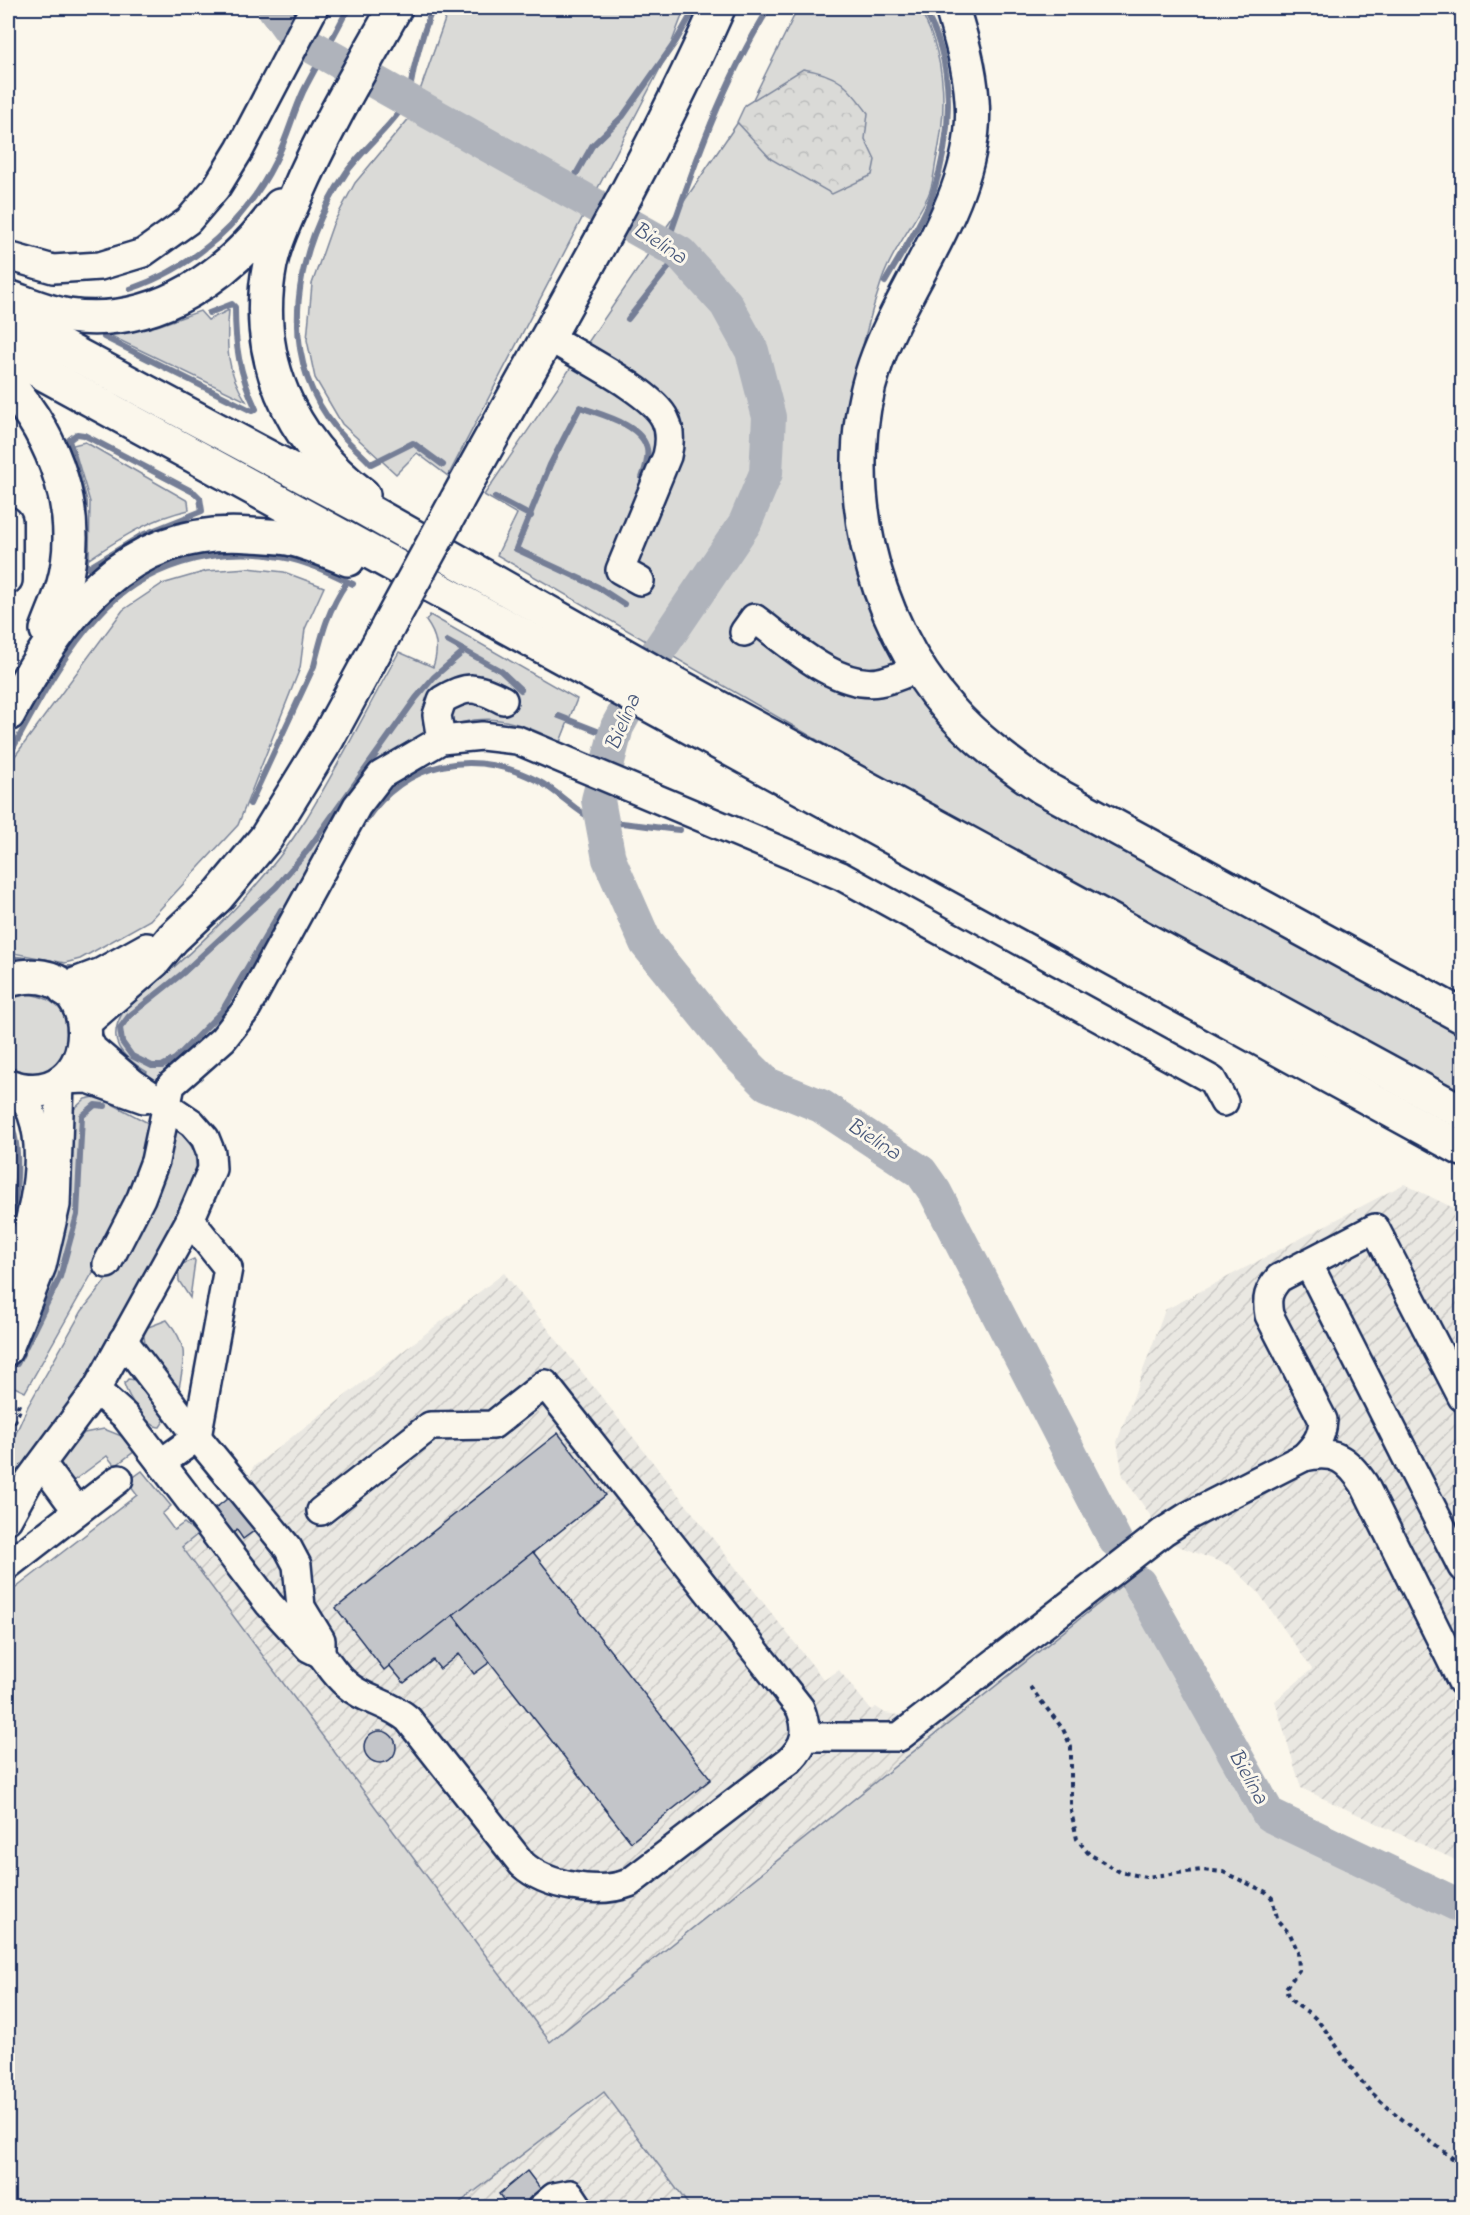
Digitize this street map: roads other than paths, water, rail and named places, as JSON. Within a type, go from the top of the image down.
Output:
[{"type":"main road","points":[[395,8],[310,163],[278,236],[270,262],[265,320],[277,380],[300,432],[316,452],[359,492],[439,551]]},
{"type":"main road","points":[[86,1029],[154,961],[173,938],[217,897],[266,838],[327,739],[630,187],[690,71],[718,8]]},
{"type":"main road","points":[[690,71],[734,8]]},
{"type":"main road","points":[[951,14],[967,59],[973,102],[970,142],[961,180],[941,228],[891,323],[874,367],[864,412],[860,459],[863,512],[872,561],[890,614],[918,668],[966,727],[1013,766],[1042,786],[1462,1016]]},
{"type":"main road","points":[[8,297],[46,311],[71,316],[96,316],[141,311],[188,293],[242,253],[259,235],[310,163]]},
{"type":"main road","points":[[8,318],[439,551],[627,657],[666,697],[1462,1149]]},
{"type":"main road","points":[[8,354],[612,686],[666,697],[1462,1112]]},
{"type":"main road","points":[[8,385],[27,406],[43,431],[65,490],[68,555],[64,585],[34,667]]},
{"type":"main road","points":[[8,714],[34,667],[84,598],[105,579],[127,564],[166,545],[220,533],[294,539],[354,561],[424,581]]},
{"type":"main road","points":[[65,989],[102,975],[173,938]]},
{"type":"main road","points":[[8,980],[20,976],[36,976],[52,980],[65,989],[78,1003],[86,1029],[83,1051],[74,1069],[61,1081],[33,1091],[13,1088]]},
{"type":"street","points":[[8,256],[53,270],[100,266],[143,253],[188,221],[216,188],[313,10]]},
{"type":"street","points":[[547,336],[647,397],[666,420],[670,442],[667,456],[620,570],[640,581]]},
{"type":"street","points":[[8,520],[8,580]]},
{"type":"street","points":[[744,632],[754,618],[838,676],[858,683],[879,682],[918,668]]},
{"type":"street","points":[[441,740],[437,715],[442,700],[460,689],[481,689],[504,700]]},
{"type":"street","points":[[107,1264],[141,1198],[156,1161],[165,1106],[171,1085],[223,1039],[245,1011],[357,806],[381,775],[441,740],[482,736],[518,740],[630,785],[842,876],[1212,1080],[1224,1102]]},
{"type":"street","points":[[8,1519],[35,1473],[96,1390],[190,1220],[212,1169],[211,1153],[205,1138],[192,1123],[165,1106],[93,1049],[86,1029]]},
{"type":"street","points":[[8,1351],[42,1266],[56,1205],[61,1081],[88,1079],[165,1106]]},
{"type":"street","points":[[8,1289],[21,1254],[32,1208],[37,1164],[33,1116],[13,1088]]},
{"type":"street","points":[[161,1463],[197,1437],[228,1268],[190,1220]]},
{"type":"street","points":[[1462,1396],[1375,1228],[1279,1278],[1269,1290],[1266,1301],[1269,1316],[1323,1420],[1364,1484],[1462,1682]]},
{"type":"street","points":[[1308,1263],[1462,1567]]},
{"type":"street","points":[[123,1340],[197,1437],[288,1548],[297,1565],[301,1606],[321,1640],[321,1654]]},
{"type":"street","points":[[96,1390],[125,1416],[269,1604],[309,1648],[321,1654],[345,1684],[361,1694],[394,1707],[408,1719],[522,1864],[534,1875],[550,1882],[604,1888],[616,1888],[629,1883],[790,1760],[801,1748],[805,1737],[805,1720],[800,1708],[544,1384],[493,1425],[430,1426],[321,1511]]},
{"type":"street","points":[[1304,1457],[1316,1446],[1322,1432],[1323,1420]]},
{"type":"street","points":[[805,1737],[899,1737],[1163,1532],[1188,1516],[1304,1457],[1322,1453],[1338,1457],[1352,1466]]},
{"type":"street","points":[[8,1501],[35,1473]]},
{"type":"street","points":[[35,1473],[41,1484],[73,1515]]},
{"type":"street","points":[[8,1565],[119,1479]]},
{"type":"street","points":[[541,2208],[554,2198],[570,2194],[578,2207]]},
{"type":"waterway","name":"Bielina","points":[[274,8],[295,37],[680,253],[726,304],[752,351],[769,417],[766,473],[745,523],[659,650],[617,727],[598,800],[609,859],[646,943],[732,1049],[767,1084],[821,1106],[921,1172],[935,1192],[1115,1540]]},
{"type":"waterway","points":[[130,289],[154,280],[197,255],[234,222],[250,203],[276,160],[308,82],[344,16],[352,8]]},
{"type":"waterway","points":[[433,8],[421,42],[407,99],[396,116],[346,173],[328,202],[314,234],[304,267],[299,300],[298,334],[304,367],[317,399],[340,433],[371,464],[413,443],[443,465]]},
{"type":"waterway","points":[[567,190],[592,146],[623,116],[676,41],[695,8]]},
{"type":"waterway","points":[[667,244],[711,123],[738,65],[769,8]]},
{"type":"waterway","points":[[885,282],[929,204],[945,147],[948,98],[946,74],[934,29],[923,8]]},
{"type":"waterway","points":[[628,319],[680,253]]},
{"type":"waterway","points":[[104,337],[252,411],[256,409],[239,359],[235,307],[232,304],[209,313]]},
{"type":"waterway","points":[[624,604],[598,587],[516,549],[550,465],[580,407],[620,422],[644,440],[647,453],[642,478]]},
{"type":"waterway","points":[[77,434],[84,435],[195,493],[200,498],[202,511],[142,535],[88,568],[86,565],[85,502],[69,440],[77,434]]},
{"type":"waterway","points":[[495,497],[531,516]]},
{"type":"waterway","points":[[8,757],[49,684],[84,632],[116,598],[158,572],[206,557],[256,554],[300,561],[353,584]]},
{"type":"waterway","points":[[250,804],[314,666],[330,612],[347,582]]},
{"type":"waterway","points":[[447,641],[501,671],[521,690]]},
{"type":"waterway","points":[[281,910],[222,1011],[175,1059],[162,1066],[152,1066],[132,1056],[122,1042],[120,1028],[129,1016],[183,973],[276,887],[307,851],[416,698],[434,677],[464,651]]},
{"type":"waterway","points":[[559,716],[615,738]]},
{"type":"waterway","points":[[365,821],[382,800],[400,784],[421,773],[443,766],[466,763],[490,765],[514,771],[538,781],[582,813],[601,823],[680,830]]},
{"type":"waterway","points":[[8,958],[50,962],[65,968],[81,968]]},
{"type":"waterway","points":[[17,1364],[60,1277],[77,1215],[82,1116],[95,1105],[105,1106]]},
{"type":"waterway","points":[[8,1118],[13,1130],[17,1161],[16,1194],[8,1239]]},
{"type":"waterway","name":"Bielina","points":[[1139,1583],[1269,1815],[1462,1907]]}]
